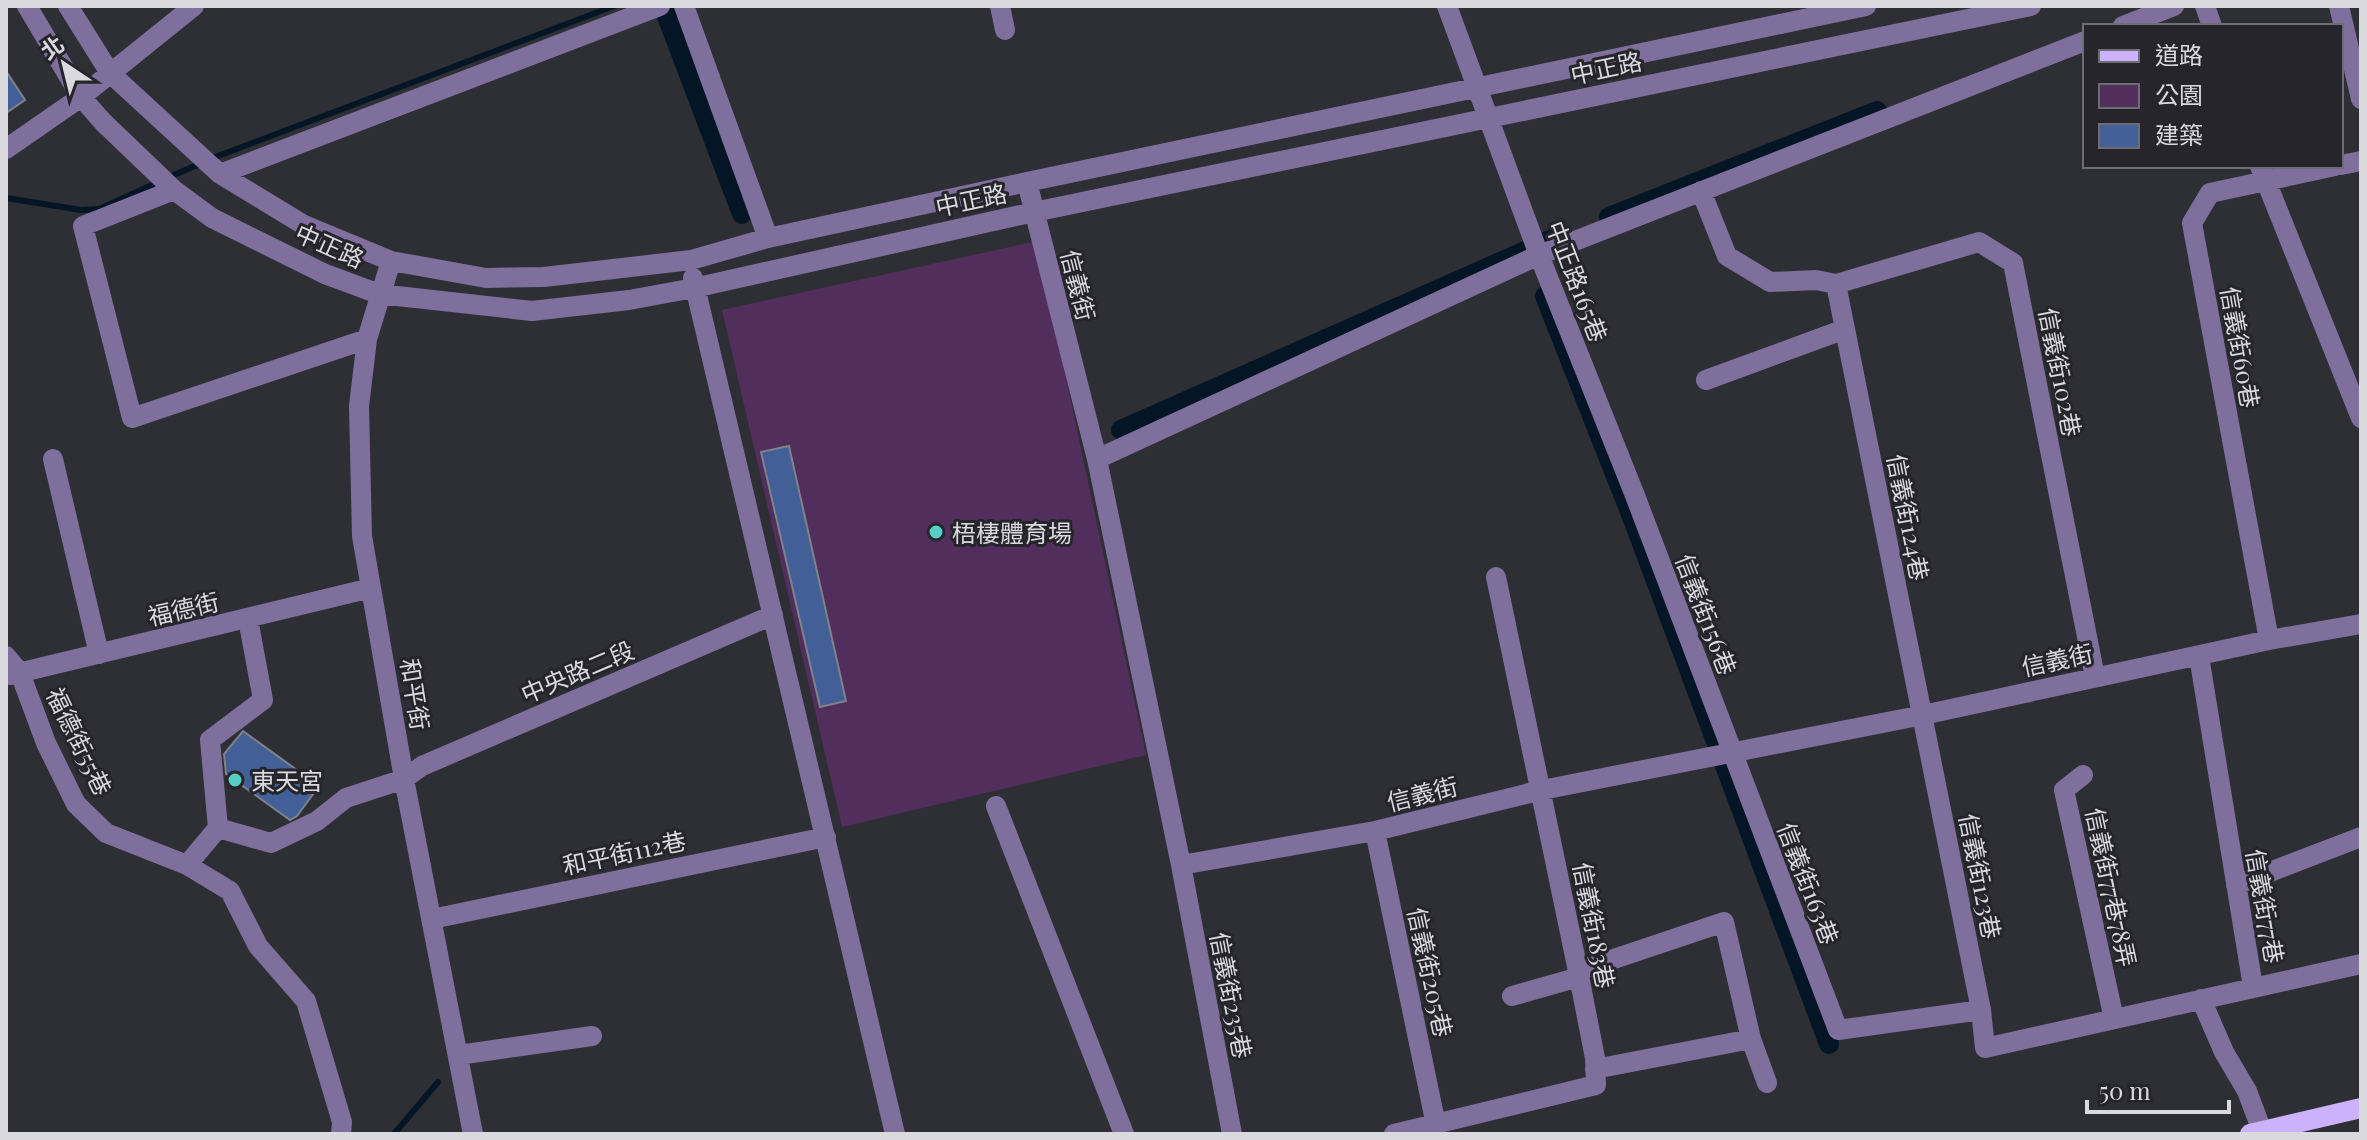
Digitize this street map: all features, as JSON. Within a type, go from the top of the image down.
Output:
[{"type":"main road","points":[[2256,1132],[2361,1108]]},
{"type":"street","name":"中正路","points":[[27,6],[81,97],[174,190],[212,218],[325,274],[379,294],[532,311],[629,300],[694,288],[1034,212],[2031,6]]},
{"type":"street","name":"中正路","points":[[68,6],[110,73],[220,174],[304,225],[391,261],[486,278],[544,277],[691,260],[768,238],[1027,182],[1866,6]]},
{"type":"street","points":[[6,149],[81,97],[194,6]]},
{"type":"street","points":[[220,174],[660,6]]},
{"type":"street","points":[[684,6],[768,238]]},
{"type":"street","points":[[1000,6],[1005,30]]},
{"type":"street","name":"中正路165巷","points":[[1447,6],[1539,255],[1634,493]]},
{"type":"street","points":[[2128,24],[2174,6]]},
{"type":"street","points":[[2339,6],[2361,99]]},
{"type":"street","points":[[1097,459],[1539,255],[2083,42]]},
{"type":"street","name":"信義街60巷","points":[[2269,640],[2192,223],[2210,193],[2262,173],[2310,168]]},
{"type":"street","points":[[2262,173],[2361,418]]},
{"type":"street","name":"信義街","points":[[1027,182],[1097,459],[1181,865],[1375,831],[1542,790],[1923,715],[2269,640],[2361,624]]},
{"type":"street","points":[[174,190],[83,226],[132,418],[367,339]]},
{"type":"street","points":[[1701,191],[1727,256],[1770,282],[1816,280],[1836,284]]},
{"type":"street","name":"信義街102巷","points":[[1836,284],[1979,242],[2013,263],[2095,677]]},
{"type":"street","points":[[691,260],[694,288],[895,1134]]},
{"type":"street","name":"和平街","points":[[391,261],[367,339],[360,420],[362,536],[404,779],[473,1134]]},
{"type":"street","name":"信義街124巷","points":[[1836,284],[1923,715]]},
{"type":"street","points":[[1706,380],[1845,329]]},
{"type":"street","points":[[53,459],[99,654]]},
{"type":"street","name":"信義街156巷","points":[[1634,493],[1732,754]]},
{"type":"street","name":"信義街183巷","points":[[1496,577],[1542,790],[1595,1069]]},
{"type":"street","name":"福德街","points":[[13,674],[371,588]]},
{"type":"street","name":"中央路二段","points":[[218,828],[271,843],[317,821],[346,798],[404,779],[422,766],[773,615]]},
{"type":"street","points":[[248,619],[263,700],[210,740],[218,828],[187,865],[230,891],[258,946],[306,1001],[342,1122],[341,1134]]},
{"type":"street","name":"福德街55巷","points":[[6,656],[76,804],[106,833],[187,865]]},
{"type":"street","name":"信義街77巷","points":[[1985,1048],[2253,987],[2199,656]]},
{"type":"street","name":"信義街123巷","points":[[1923,715],[1981,1010],[1985,1048]]},
{"type":"street","name":"信義街163巷","points":[[1732,754],[1838,1030],[1981,1010]]},
{"type":"street","name":"信義街77巷78弄","points":[[2083,775],[2064,790],[2114,1019]]},
{"type":"street","points":[[996,806],[1124,1134]]},
{"type":"street","name":"信義街205巷","points":[[1375,831],[1436,1125]]},
{"type":"street","name":"和平街112巷","points":[[432,919],[826,837]]},
{"type":"street","points":[[2236,885],[2361,837]]},
{"type":"street","name":"信義街235巷","points":[[1181,865],[1232,1134]]},
{"type":"street","points":[[1512,996],[1724,922],[1751,1039],[1767,1083]]},
{"type":"street","points":[[2253,987],[2361,964]]},
{"type":"street","points":[[2201,999],[2224,1052],[2247,1091],[2256,1132]]},
{"type":"street","points":[[458,1055],[592,1036]]},
{"type":"street","points":[[1394,1134],[1596,1085],[1595,1069],[1751,1039]]},
{"type":"green space","name":"梧棲體育場","points":[[1037,241],[1146,755],[842,827],[722,310]]},
{"type":"building","points":[[6,71],[25,100],[6,113]]},
{"type":"building","points":[[789,446],[846,701],[820,707],[761,452]]},
{"type":"building","points":[[243,731],[319,786],[297,816],[290,820],[226,774],[224,754]]},
{"type":"waterway","points":[[169,177],[614,6]]},
{"type":"waterway","points":[[663,6],[742,214]]},
{"type":"waterway","points":[[1609,217],[1877,111]]},
{"type":"waterway","points":[[6,198],[81,210],[99,209],[159,182]]},
{"type":"waterway","points":[[1121,430],[1550,240]]},
{"type":"waterway","points":[[1545,296],[1634,522],[1829,1044]]},
{"type":"waterway","points":[[394,1134],[438,1082]]},
{"type":"place","name":"梧棲體育場","points":[[936,532]]},
{"type":"place","name":"東天宮","points":[[235,780]]}]
